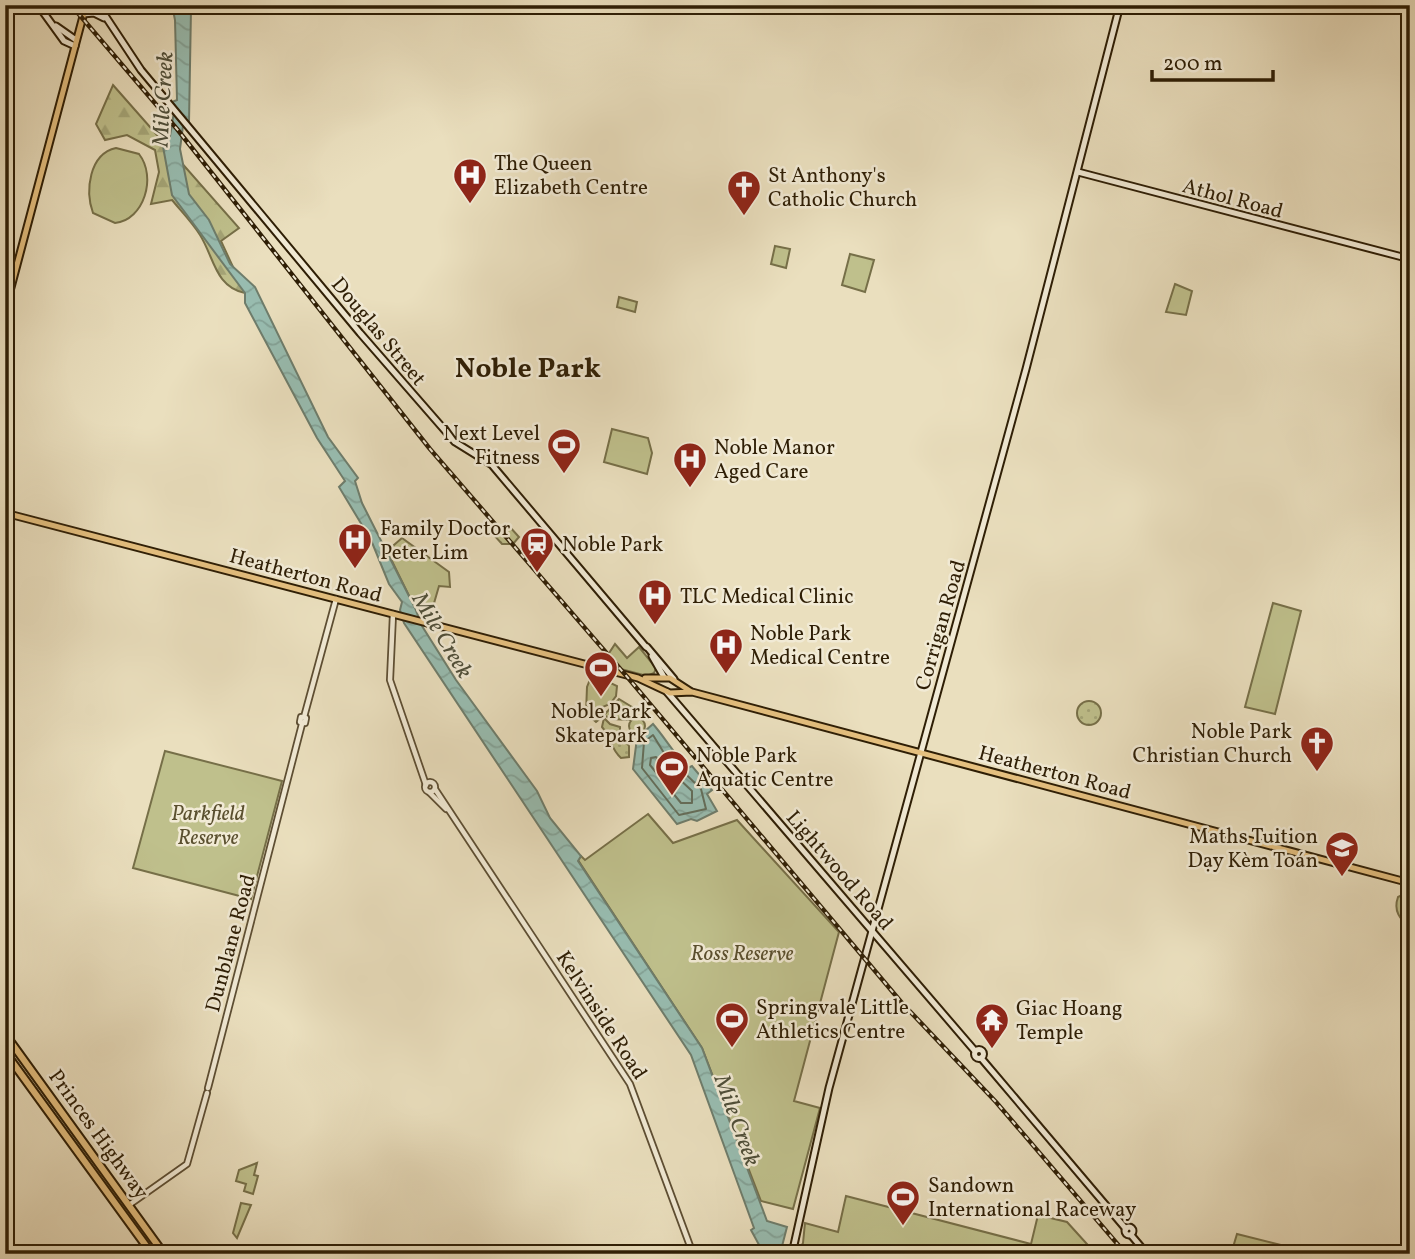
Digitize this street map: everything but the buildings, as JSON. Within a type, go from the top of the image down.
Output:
[{"type":"highway","name":"Princes Highway","points":[[5,1034],[164,1254]]},
{"type":"highway","name":"Princes Highway","points":[[5,1052],[153,1254]]},
{"type":"highway","points":[[22,1074],[29,1066]]},
{"type":"highway","points":[[129,1205],[127,1213],[153,1254]]},
{"type":"main road","points":[[38,5],[53,24],[76,43]]},
{"type":"main road","points":[[5,310],[86,5]]},
{"type":"main road","name":"Douglas Street","points":[[86,5],[106,19]]},
{"type":"main road","name":"Corrigan Road","points":[[792,1254],[829,1087],[873,932],[1120,5]]},
{"type":"main road","name":"Douglas Street","points":[[99,6],[141,70],[431,416],[455,442],[493,466],[676,681]]},
{"type":"main road","points":[[83,14],[94,13],[106,19]]},
{"type":"main road","name":"Athol Road","points":[[1077,172],[1410,261]]},
{"type":"main road","name":"Heatherton Road","points":[[5,513],[638,678],[667,692],[692,692],[1410,883]]},
{"type":"main road","name":"Douglas Street","points":[[647,647],[663,678]]},
{"type":"main road","points":[[646,678],[656,673],[658,665]]},
{"type":"main road","name":"Heatherton Road","points":[[638,678],[676,681],[692,692]]},
{"type":"main road","points":[[663,678],[667,692]]},
{"type":"main road","points":[[676,681],[676,692]]},
{"type":"main road","name":"Lightwood Road","points":[[667,692],[975,1051],[983,1051],[981,1058],[1126,1229],[1133,1229],[1131,1235],[1147,1254]]},
{"type":"main road","name":"Lightwood Road","points":[[676,692],[682,709]]},
{"type":"street","name":"Dunblane Road","points":[[129,1205],[187,1164],[303,724],[307,721],[304,717],[336,599]]},
{"type":"street","points":[[393,614],[390,680],[429,792],[435,789]]},
{"type":"street","name":"Kelvinside Road","points":[[428,784],[435,789],[630,1084],[693,1254]]},
{"type":"street","name":"Kelvinside Road","points":[[429,792],[449,812]]},
{"type":"street","points":[[135,1213],[136,1201]]},
{"type":"green space","points":[[113,85],[239,228],[221,241],[245,293],[235,290],[221,278],[200,235],[172,200],[151,204],[159,172],[155,150],[127,135],[105,140],[96,124]]},
{"type":"green space","points":[[116,148],[139,154],[147,174],[147,185],[145,196],[134,214],[115,223],[93,213],[89,194],[95,165],[107,152]]},
{"type":"green space","points":[[775,246],[790,249],[786,268],[771,264]]},
{"type":"green space","points":[[850,254],[874,260],[865,292],[842,285]]},
{"type":"green space","points":[[1175,284],[1192,291],[1186,315],[1166,312]]},
{"type":"green space","points":[[619,297],[637,302],[635,312],[617,307]]},
{"type":"green space","points":[[612,429],[648,438],[652,453],[647,474],[604,462]]},
{"type":"green space","points":[[509,526],[519,537],[513,544],[502,544],[492,533]]},
{"type":"green space","points":[[402,538],[449,572],[450,587],[439,586],[430,617],[418,614],[387,551]]},
{"type":"green space","points":[[1273,603],[1301,611],[1275,714],[1245,707]]},
{"type":"green space","points":[[615,644],[627,658],[639,647],[656,668],[654,673],[647,676],[602,664]]},
{"type":"green space","name":"Noble Park Skatepark","points":[[596,676],[617,686],[616,696],[610,704],[600,708],[602,717],[596,722],[586,713],[587,687],[591,677]]},
{"type":"green space","points":[[619,699],[632,707],[629,709],[633,711],[630,720],[611,719],[604,715]]},
{"type":"green space","points":[[1089,701],[1098,704],[1101,713],[1098,722],[1089,725],[1080,722],[1077,713],[1080,704]]},
{"type":"green space","points":[[604,718],[610,724],[620,727],[620,734],[629,746],[629,757],[621,758],[615,750],[602,727]]},
{"type":"green space","points":[[637,718],[645,726],[637,734],[629,726]]},
{"type":"green space","name":"Parkfield Reserve","points":[[165,751],[282,781],[251,899],[133,868]]},
{"type":"green space","name":"Ross Reserve","points":[[648,814],[673,843],[737,820],[839,932],[794,1101],[820,1108],[793,1209],[761,1201],[702,1048],[578,860],[581,856],[585,860]]},
{"type":"green space","points":[[1410,894],[1410,928],[1397,911],[1398,897]]},
{"type":"green space","points":[[257,1163],[254,1175],[258,1176],[253,1194],[244,1191],[246,1184],[236,1181],[239,1170]]},
{"type":"green space","name":"Sandown International Raceway","points":[[846,1196],[1031,1244],[1038,1215],[1067,1222],[1096,1254],[797,1254],[803,1243],[805,1223],[838,1232]]},
{"type":"green space","points":[[241,1203],[251,1205],[237,1238],[233,1233]]},
{"type":"green space","points":[[1237,1234],[1317,1254],[1231,1254]]},
{"type":"water","points":[[172,5],[189,5],[191,9],[189,122],[184,118],[180,149],[189,194],[209,220],[230,264],[255,287],[328,437],[358,478],[355,481],[362,503],[422,626],[456,680],[537,791],[550,818],[581,856],[578,861],[702,1048],[767,1221],[787,1227],[780,1254],[764,1254],[751,1230],[754,1228],[691,1055],[404,623],[400,610],[402,602],[389,584],[371,540],[339,487],[345,481],[317,438],[245,303],[245,293],[172,195],[161,136],[162,132],[170,136],[175,106],[172,102],[177,100],[175,20]]},
{"type":"water","points":[[653,724],[683,763],[688,768],[692,766],[712,790],[707,794],[717,811],[697,821],[691,819],[677,824],[633,769],[637,738]]},
{"type":"railway","points":[[71,5],[177,129],[430,449],[629,679],[902,1003],[996,1102],[1126,1254]]},
{"type":"place","name":"The Queen Elizabeth Centre","points":[[470,205]]},
{"type":"place","name":"St Anthony's Catholic Church","points":[[744,217]]},
{"type":"place","name":"Next Level Fitness","points":[[564,475]]},
{"type":"place","name":"Noble Manor Aged Care","points":[[690,489]]},
{"type":"place","name":"Family Doctor Peter Lim","points":[[355,570]]},
{"type":"place","name":"Noble Park","points":[[537,574]]},
{"type":"place","name":"TLC Medical Clinic","points":[[655,626]]},
{"type":"place","name":"Noble Park Medical Centre","points":[[726,675]]},
{"type":"place","name":"Noble Park Skatepark","points":[[601,698]]},
{"type":"place","name":"Noble Park Christian Church","points":[[1317,773]]},
{"type":"place","name":"Noble Park Aquatic Centre","points":[[672,797]]},
{"type":"place","name":"Maths Tuition Dạy Kèm Toán","points":[[1342,878]]},
{"type":"place","name":"Springvale Little Athletics Centre","points":[[732,1049]]},
{"type":"place","name":"Giac Hoang Temple","points":[[992,1050]]},
{"type":"place","name":"Sandown International Raceway","points":[[903,1227]]},
{"type":"district","name":"Noble Park","points":[[528,367]]},
{"type":"water label","name":"Mile Creek","points":[[162,99]]},
{"type":"water label","name":"Mile Creek","points":[[443,635]]},
{"type":"water label","name":"Mile Creek","points":[[738,1120]]}]
